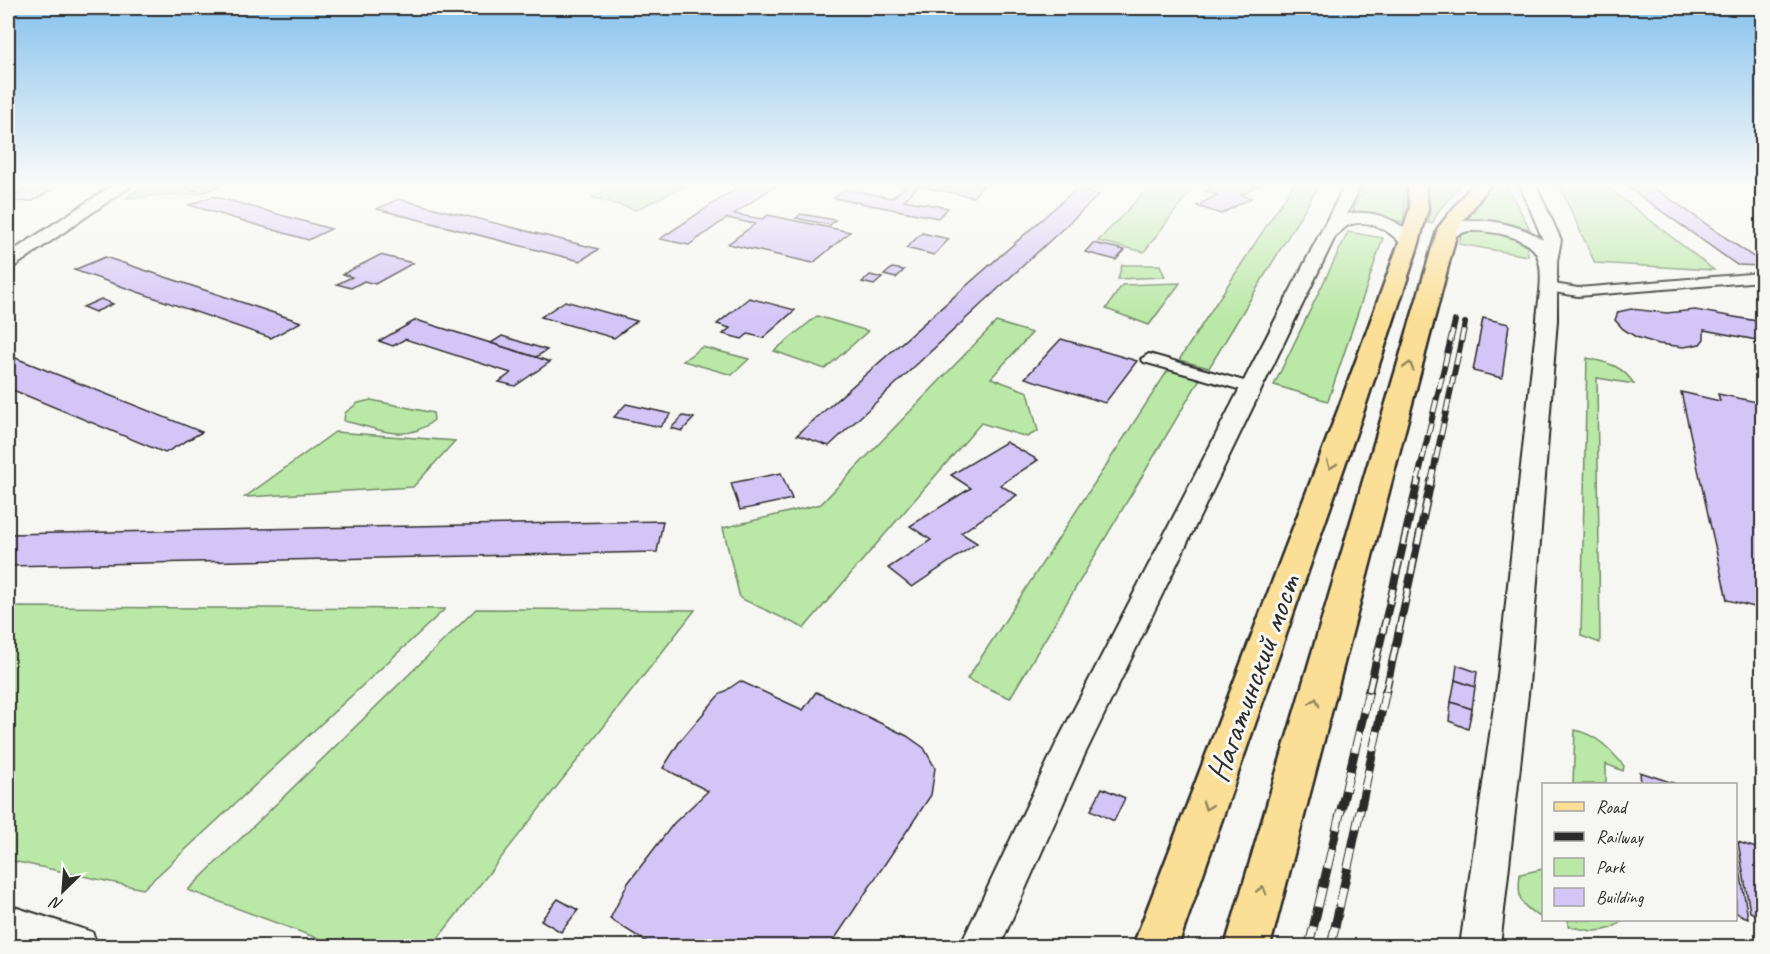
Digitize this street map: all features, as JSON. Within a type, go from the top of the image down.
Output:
[{"type":"main road","points":[[8,262],[57,230]]},
{"type":"main road","points":[[1398,230],[1404,233],[1409,243]]},
{"type":"main road","name":"Нагатинский мост","points":[[1155,946],[1351,410],[1413,230]]},
{"type":"main road","name":"Нагатинский мост","points":[[1247,946],[1448,230]]},
{"type":"main road","points":[[1446,235],[1458,230]]},
{"type":"main road","points":[[1501,230],[1531,240],[1543,249],[1548,274]]},
{"type":"main road","points":[[1480,946],[1513,685],[1547,320],[1548,274],[1552,240],[1547,230]]},
{"type":"main road","points":[[980,946],[1068,754],[1331,231]]},
{"type":"main road","points":[[8,925],[78,946]]},
{"type":"street","points":[[1548,274],[1578,292],[1762,277]]},
{"type":"street","points":[[1149,359],[1252,388]]},
{"type":"green space","points":[[1109,230],[1161,230],[1144,252],[1098,241]]},
{"type":"green space","points":[[1264,230],[1292,230],[1209,368],[1179,360]]},
{"type":"green space","points":[[1580,230],[1662,230],[1714,270],[1595,263]]},
{"type":"green space","points":[[1472,231],[1508,236],[1527,247],[1528,256],[1459,244],[1461,234]]},
{"type":"green space","points":[[1348,232],[1383,238],[1328,401],[1274,385]]},
{"type":"green space","points":[[1122,265],[1160,265],[1165,277],[1118,279]]},
{"type":"green space","points":[[1180,283],[1149,325],[1106,309],[1122,285]]},
{"type":"green space","points":[[817,316],[868,331],[825,369],[774,351]]},
{"type":"green space","points":[[996,322],[1032,333],[991,378],[1028,392],[1038,431],[1027,437],[981,423],[804,628],[740,598],[723,528],[821,504]]},
{"type":"green space","points":[[702,347],[749,359],[732,375],[683,361]]},
{"type":"green space","points":[[1587,358],[1608,363],[1619,369],[1634,384],[1597,378],[1600,643],[1581,636]]},
{"type":"green space","points":[[1168,370],[1200,379],[1010,698],[967,679]]},
{"type":"green space","points":[[371,400],[433,413],[434,420],[423,428],[402,433],[344,421],[345,413],[358,403]]},
{"type":"green space","points":[[335,432],[455,441],[413,487],[245,497]]},
{"type":"green space","points":[[8,607],[445,609],[143,889],[8,860]]},
{"type":"green space","points":[[476,609],[695,610],[432,946],[338,946],[188,890]]},
{"type":"green space","points":[[1575,730],[1590,735],[1614,754],[1624,766],[1623,771],[1606,764],[1606,783],[1573,783]]},
{"type":"green space","points":[[1542,869],[1542,918],[1522,901],[1519,890],[1520,874]]},
{"type":"green space","points":[[1568,921],[1622,921],[1610,928],[1597,931],[1568,926]]},
{"type":"building","points":[[272,230],[330,230],[308,240]]},
{"type":"building","points":[[457,230],[521,230],[599,249],[580,261]]},
{"type":"building","points":[[674,230],[711,230],[689,245],[660,239]]},
{"type":"building","points":[[748,230],[838,230],[850,232],[813,263],[728,244]]},
{"type":"building","points":[[1030,230],[1062,230],[829,446],[797,435]]},
{"type":"building","points":[[1687,230],[1714,230],[1762,263],[1762,266],[1737,265]]},
{"type":"building","points":[[922,233],[949,239],[934,255],[906,248]]},
{"type":"building","points":[[1093,243],[1125,250],[1116,260],[1085,252]]},
{"type":"building","points":[[380,255],[413,263],[375,284],[364,281],[351,288],[337,284],[352,277],[343,274]]},
{"type":"building","points":[[105,257],[301,322],[271,338],[74,270]]},
{"type":"building","points":[[892,268],[904,270],[896,278],[884,275]]},
{"type":"building","points":[[870,275],[882,278],[874,285],[862,282]]},
{"type":"building","points":[[749,298],[795,310],[763,338],[748,334],[742,339],[723,334],[730,328],[717,324]]},
{"type":"building","points":[[101,299],[113,304],[95,312],[83,307]]},
{"type":"building","points":[[565,301],[637,321],[614,338],[541,317]]},
{"type":"building","points":[[1631,309],[1667,313],[1695,310],[1762,322],[1762,341],[1704,330],[1704,339],[1700,344],[1684,347],[1659,344],[1636,337],[1623,329],[1615,320],[1618,312]]},
{"type":"building","points":[[1483,318],[1509,324],[1502,378],[1473,371]]},
{"type":"building","points":[[416,320],[550,362],[515,386],[499,382],[511,373],[405,339],[393,346],[379,341]]},
{"type":"building","points":[[502,336],[547,350],[536,357],[491,343]]},
{"type":"building","points":[[1061,339],[1137,361],[1105,403],[1025,378]]},
{"type":"building","points":[[8,355],[202,432],[165,453],[8,388]]},
{"type":"building","points":[[1681,392],[1720,401],[1718,394],[1762,403],[1762,609],[1727,600]]},
{"type":"building","points":[[626,404],[671,414],[660,427],[614,417]]},
{"type":"building","points":[[683,416],[694,418],[682,431],[671,428]]},
{"type":"building","points":[[1006,442],[1038,460],[1000,485],[1017,495],[961,533],[977,543],[912,587],[888,568],[931,540],[910,526],[971,488],[951,475]]},
{"type":"building","points":[[781,473],[792,499],[740,510],[731,483]]},
{"type":"building","points":[[663,521],[657,552],[8,566],[8,534]]},
{"type":"building","points":[[1457,665],[1477,672],[1475,687],[1455,680]]},
{"type":"building","points":[[1455,680],[1475,687],[1472,709],[1451,702]]},
{"type":"building","points":[[740,681],[803,710],[816,692],[907,736],[924,748],[935,768],[931,795],[830,946],[653,946],[610,919],[628,883],[674,823],[708,791],[663,768],[680,741],[718,696]]},
{"type":"building","points":[[1451,702],[1472,709],[1468,729],[1449,721]]},
{"type":"building","points":[[1640,772],[1673,783],[1641,783]]},
{"type":"building","points":[[1102,788],[1125,798],[1114,821],[1091,810]]},
{"type":"building","points":[[1738,842],[1762,850],[1762,917],[1750,912]]},
{"type":"building","points":[[1737,852],[1748,918],[1737,913]]},
{"type":"building","points":[[558,899],[578,910],[561,932],[541,920]]},
{"type":"railway","points":[[1417,482],[1455,321]]},
{"type":"railway","points":[[1431,482],[1465,323]]},
{"type":"railway","points":[[1369,691],[1418,481]]},
{"type":"railway","points":[[1386,691],[1431,481]]},
{"type":"railway","points":[[1309,946],[1369,690]]},
{"type":"railway","points":[[1331,946],[1386,690]]}]
